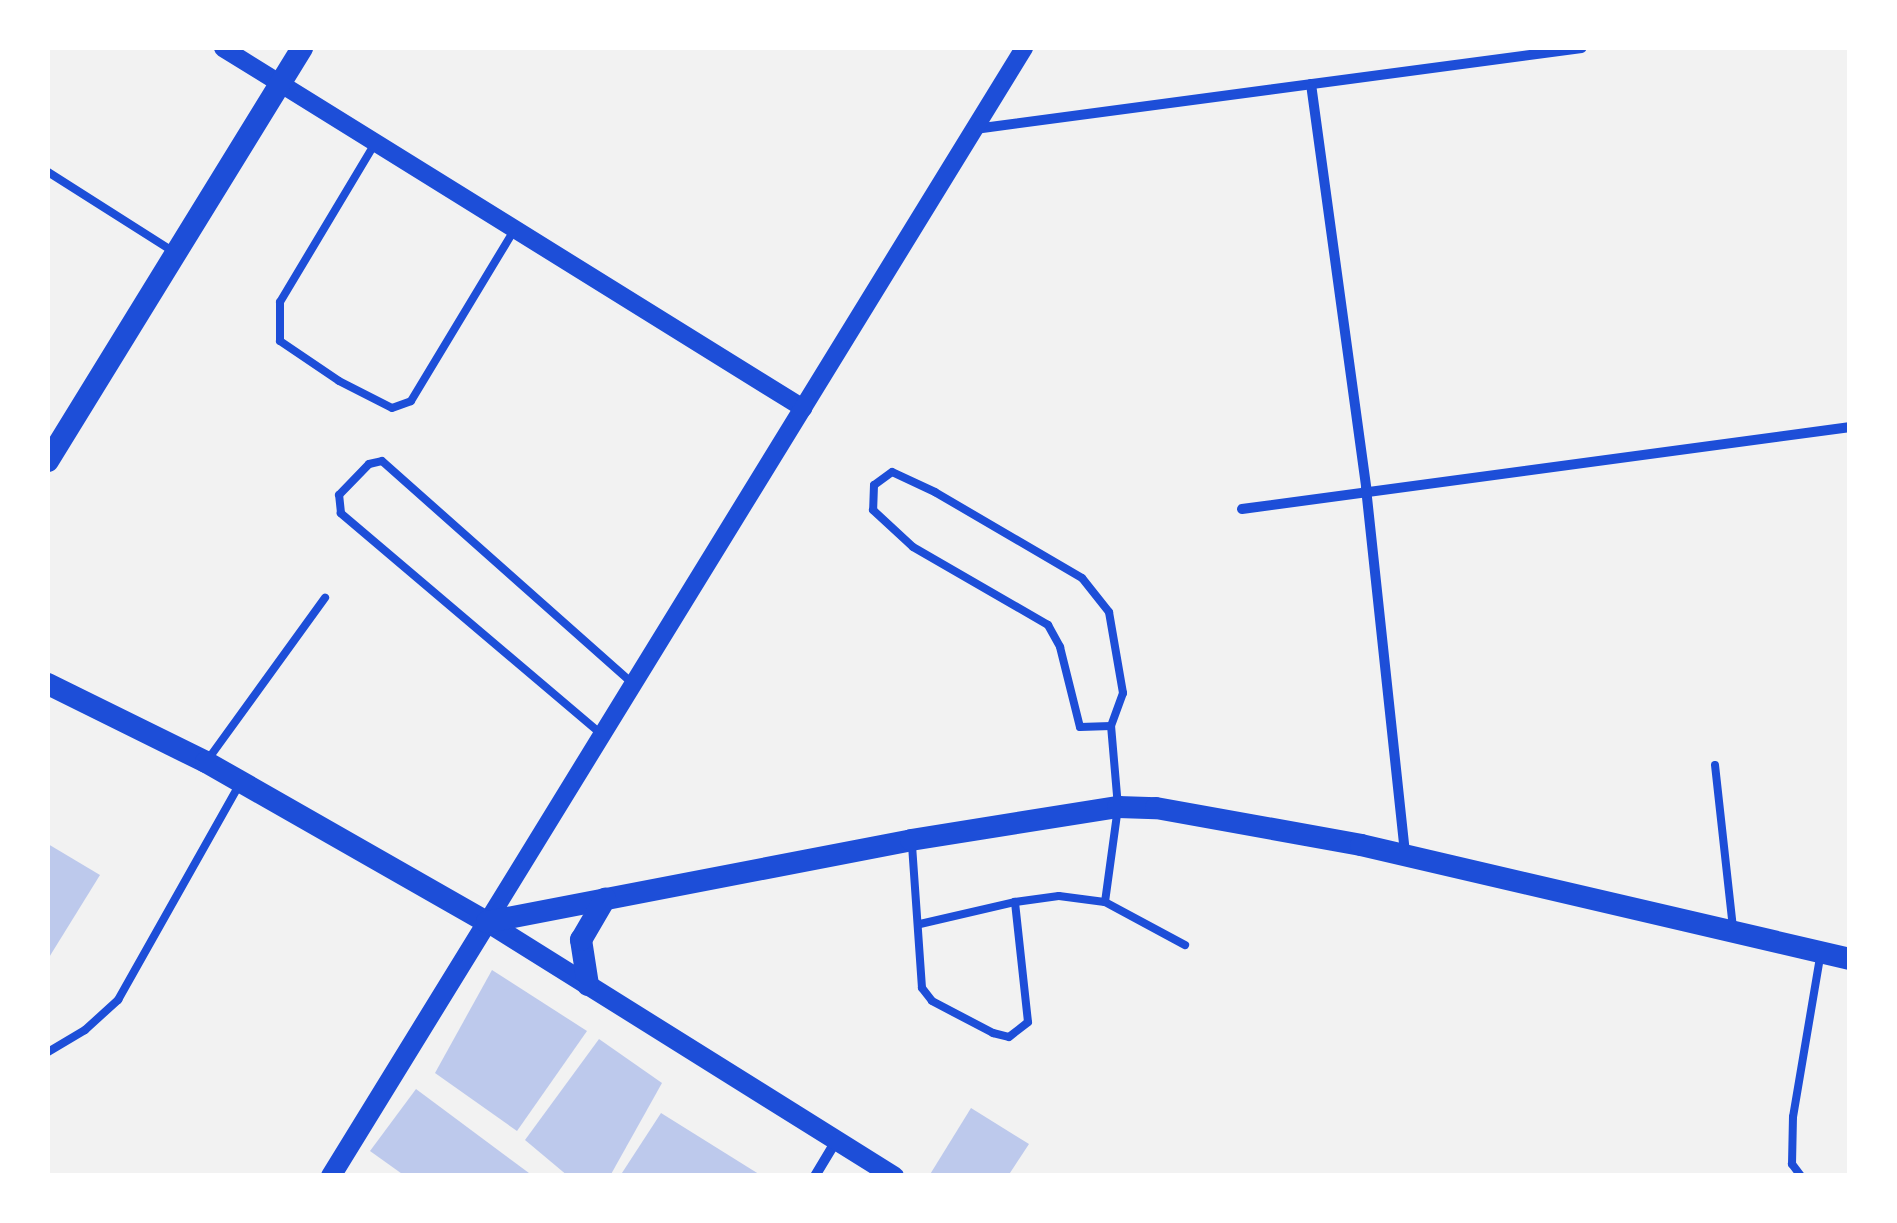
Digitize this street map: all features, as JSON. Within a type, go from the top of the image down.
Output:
[{"type":"main road","points":[[48,462],[302,48]]},
{"type":"main road","points":[[48,684],[206,762],[239,785],[487,922],[894,1176]]},
{"type":"main road","points":[[332,1176],[487,922],[911,840],[1118,807],[1156,808],[1405,856],[1850,959]]},
{"type":"main road","points":[[588,985],[581,940],[605,899]]},
{"type":"street","points":[[223,48],[802,408]]},
{"type":"street","points":[[487,922],[1024,48]]},
{"type":"street","points":[[974,129],[1582,48]]},
{"type":"street","points":[[1311,84],[1366,488],[1405,856]]},
{"type":"street","points":[[1242,509],[1366,488],[1850,427]]},
{"type":"street","points":[[815,1176],[837,1140]]},
{"type":"lane","points":[[374,145],[280,302],[280,341],[339,381],[392,408],[411,400],[514,230]]},
{"type":"lane","points":[[48,172],[174,252]]},
{"type":"lane","points":[[602,734],[341,512],[339,495],[369,464],[382,461],[633,684]]},
{"type":"lane","points":[[1105,902],[1118,807],[1111,726],[1124,693],[1108,612],[1082,578],[892,472],[874,485],[872,510],[913,546],[1048,625],[1060,647],[1080,727],[1111,726]]},
{"type":"lane","points":[[206,762],[325,598]]},
{"type":"lane","points":[[1716,765],[1734,932]]},
{"type":"lane","points":[[48,1052],[85,1030],[118,1000],[239,785]]},
{"type":"lane","points":[[911,840],[920,924],[917,974],[932,1001],[1008,1037],[1028,1022],[1015,902]]},
{"type":"lane","points":[[920,924],[1058,896],[1105,902],[1185,945]]},
{"type":"lane","points":[[1801,1176],[1792,1164],[1793,1117],[1821,952]]},
{"type":"building","points":[[48,844],[100,875],[48,959]]},
{"type":"building","points":[[492,970],[587,1031],[517,1131],[435,1073]]},
{"type":"building","points":[[599,1039],[662,1083],[610,1176],[568,1176],[525,1140]]},
{"type":"building","points":[[416,1089],[533,1176],[405,1176],[370,1151]]},
{"type":"building","points":[[971,1108],[1029,1144],[1008,1176],[929,1176]]},
{"type":"building","points":[[661,1113],[762,1176],[620,1176]]}]
